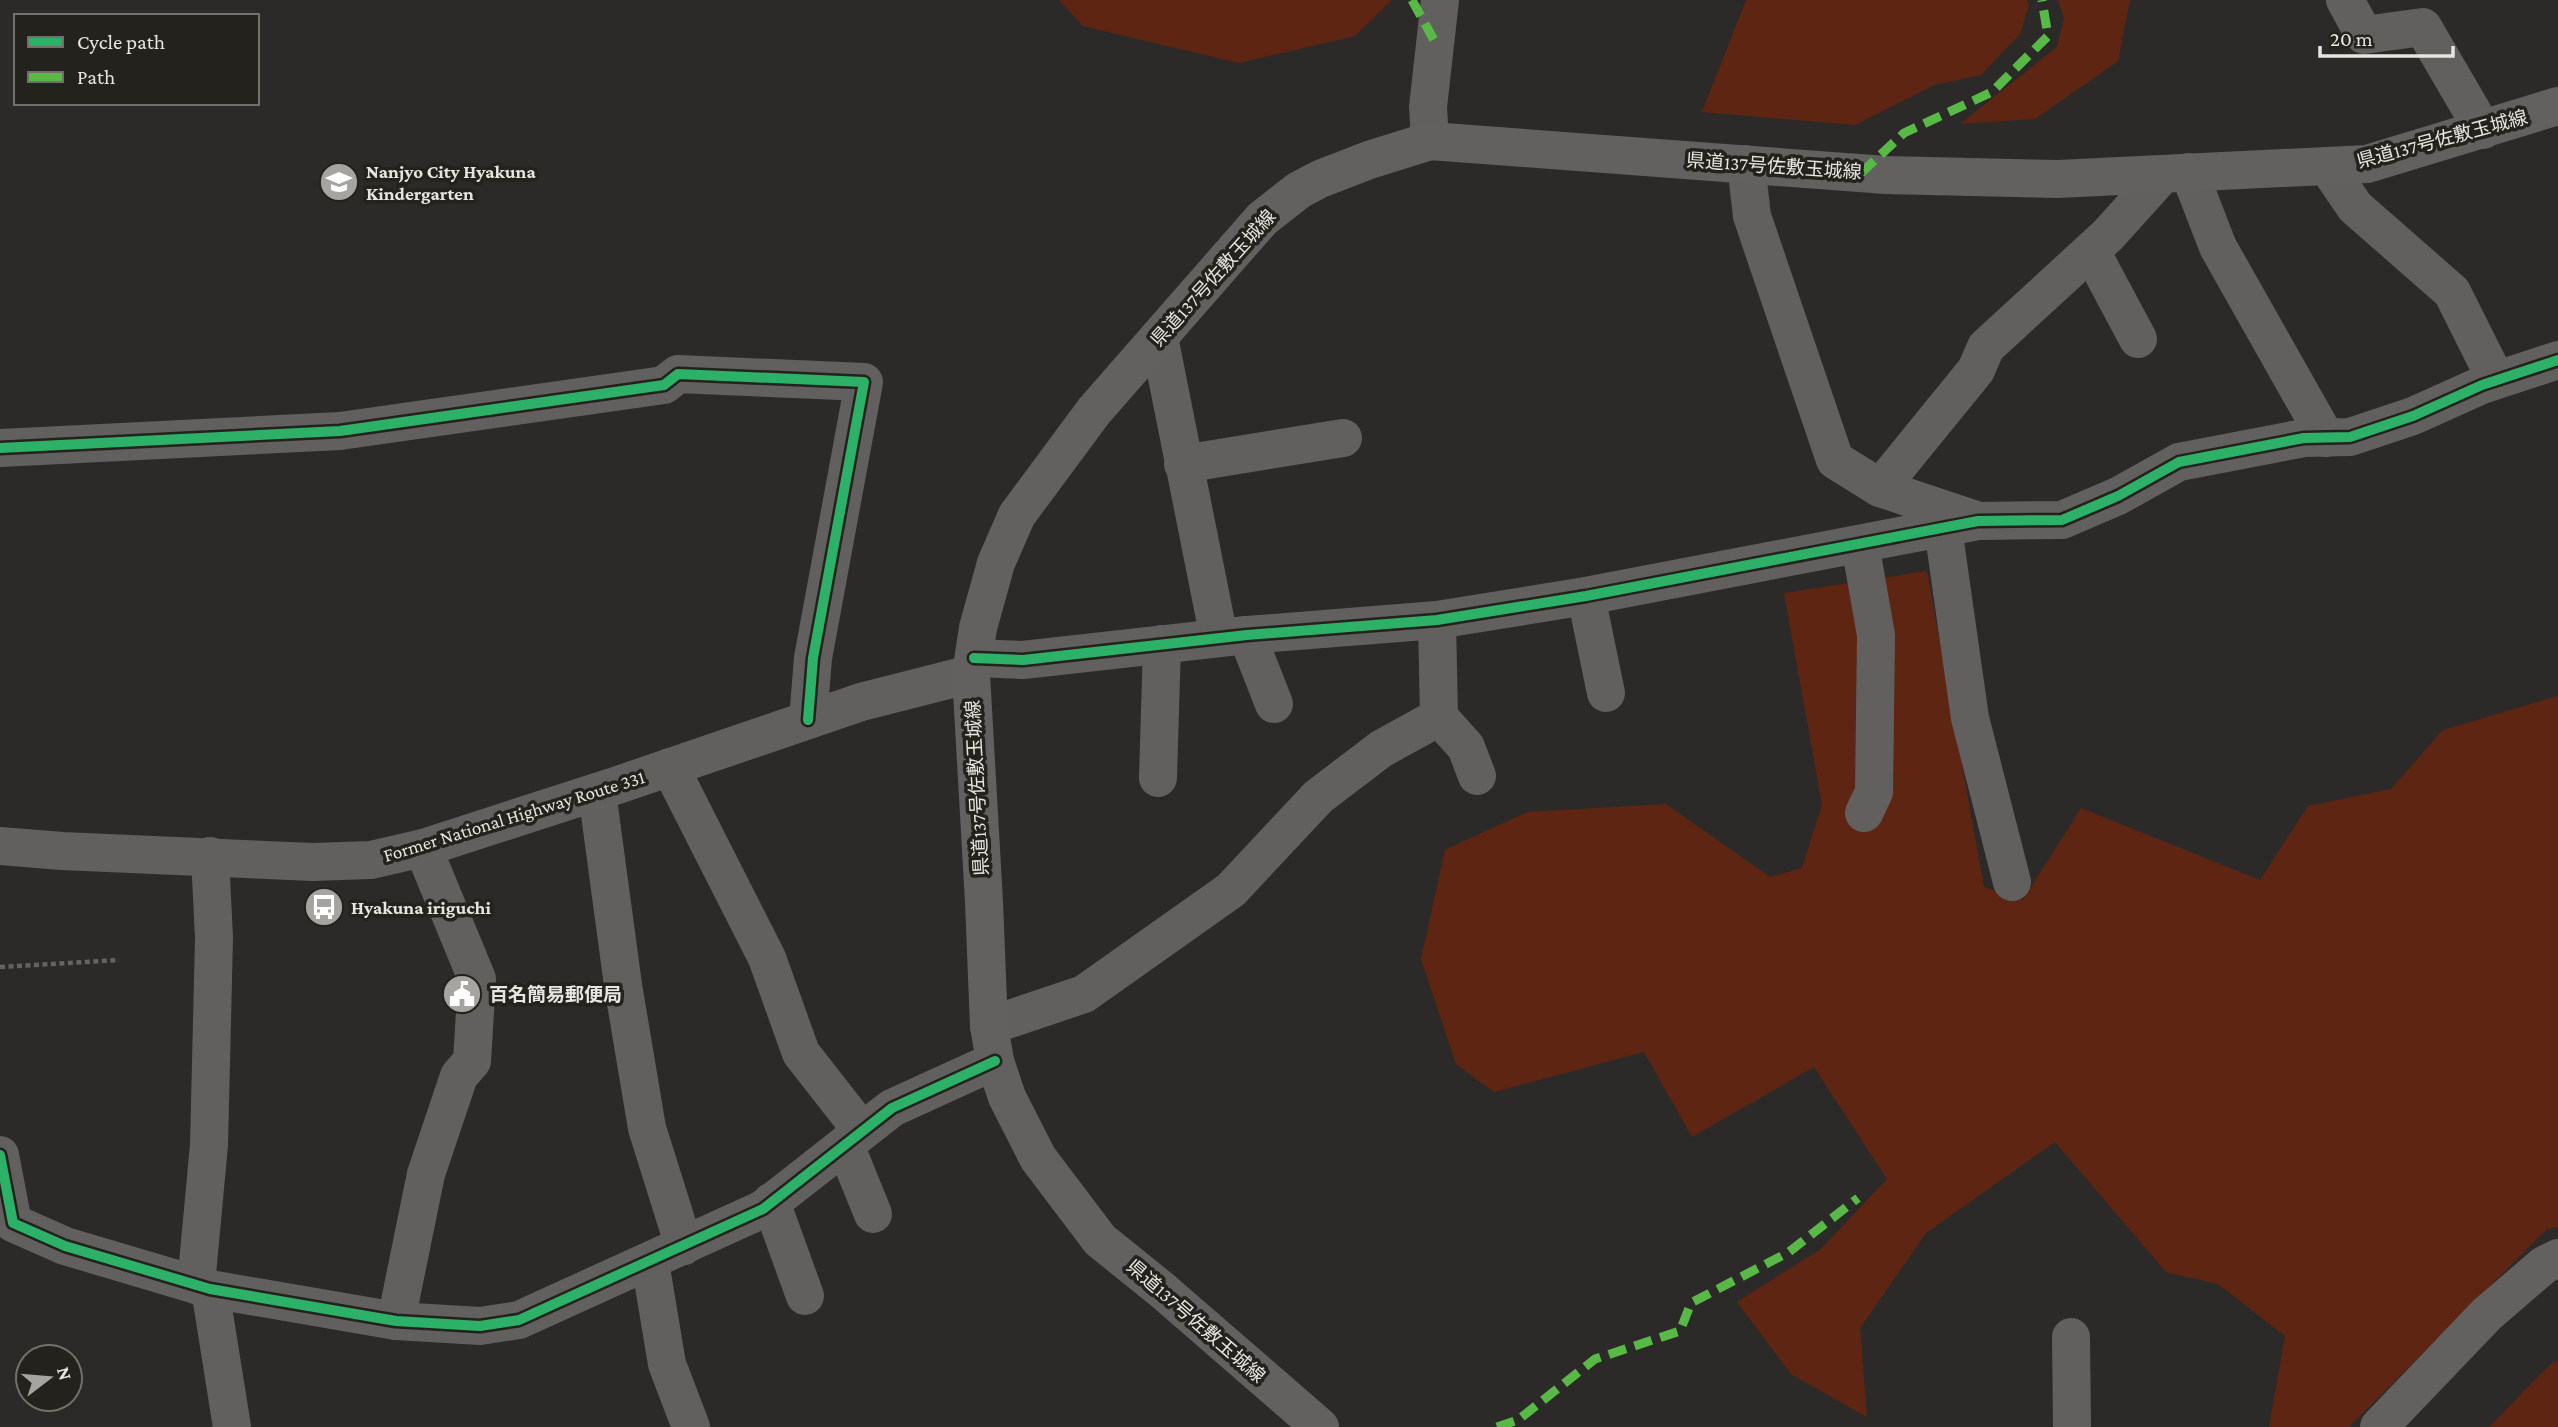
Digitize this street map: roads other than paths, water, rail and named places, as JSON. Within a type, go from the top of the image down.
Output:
[{"type":"main road","name":"県道137号佐敷玉城線","points":[[1320,1427],[1100,1240],[1038,1158],[1007,1097],[992,1043],[972,666],[978,628],[996,563],[1017,515],[1094,411],[1262,219],[1299,190],[1341,170],[1430,141],[1886,175],[2058,179],[2367,164],[2558,106]]},
{"type":"main road","points":[[2379,1427],[2487,1314],[2544,1265],[2558,1258]]},
{"type":"street","points":[[1430,141],[1428,107],[1440,0]]},
{"type":"street","points":[[2345,0],[2364,35],[2422,13],[2483,130]]},
{"type":"street","points":[[1746,164],[1752,216],[1835,460],[1880,488],[1961,524],[2062,520],[2118,496],[2179,462],[2304,438],[2350,437],[2413,416],[2496,380],[2558,360]]},
{"type":"street","points":[[2327,166],[2355,207],[2452,292],[2496,380]]},
{"type":"street","points":[[1880,488],[1976,370],[1986,347],[2176,173],[2326,438]]},
{"type":"street","points":[[2091,251],[2138,339]]},
{"type":"street","points":[[1159,337],[1183,464],[1233,636],[1274,704]]},
{"type":"street","points":[[0,448],[340,431],[664,385],[678,374],[864,382],[813,658],[808,720]]},
{"type":"street","points":[[1183,464],[1343,438]]},
{"type":"street","points":[[1961,524],[1970,718],[2012,882]]},
{"type":"street","name":"Former National Highway Route 331","points":[[0,846],[313,862],[371,860],[423,848],[597,792],[972,666],[1233,636],[1437,620],[1586,596],[1961,524]]},
{"type":"street","points":[[1860,544],[1876,635],[1874,792],[1864,813]]},
{"type":"street","points":[[1586,596],[1606,693]]},
{"type":"street","points":[[1437,620],[1439,717],[1466,747],[1477,776]]},
{"type":"street","points":[[1158,778],[1162,644]]},
{"type":"street","points":[[0,1156],[6,1223],[65,1246],[203,1287],[396,1321],[480,1326],[519,1320],[764,1209],[892,1108],[992,1043],[1084,994],[1231,890],[1318,797],[1381,749],[1439,717]]},
{"type":"street","points":[[670,767],[767,958],[801,1053],[854,1138],[873,1214]]},
{"type":"street","points":[[597,792],[623,985],[667,1254],[667,1364],[691,1427]]},
{"type":"street","points":[[396,1321],[426,1174],[459,1076],[472,1061],[477,979],[423,848]]},
{"type":"street","points":[[210,856],[214,938],[203,1287],[232,1427]]},
{"type":"street","points":[[771,1202],[805,1296]]},
{"type":"street","points":[[2071,1337],[2072,1427]]},
{"type":"place","name":"Nanjyo City Hyakuna Kindergarten","points":[[339,182]]},
{"type":"place","name":"Hyakuna iriguchi","points":[[324,907]]},
{"type":"place","name":"百名簡易郵便局","points":[[462,994]]}]
